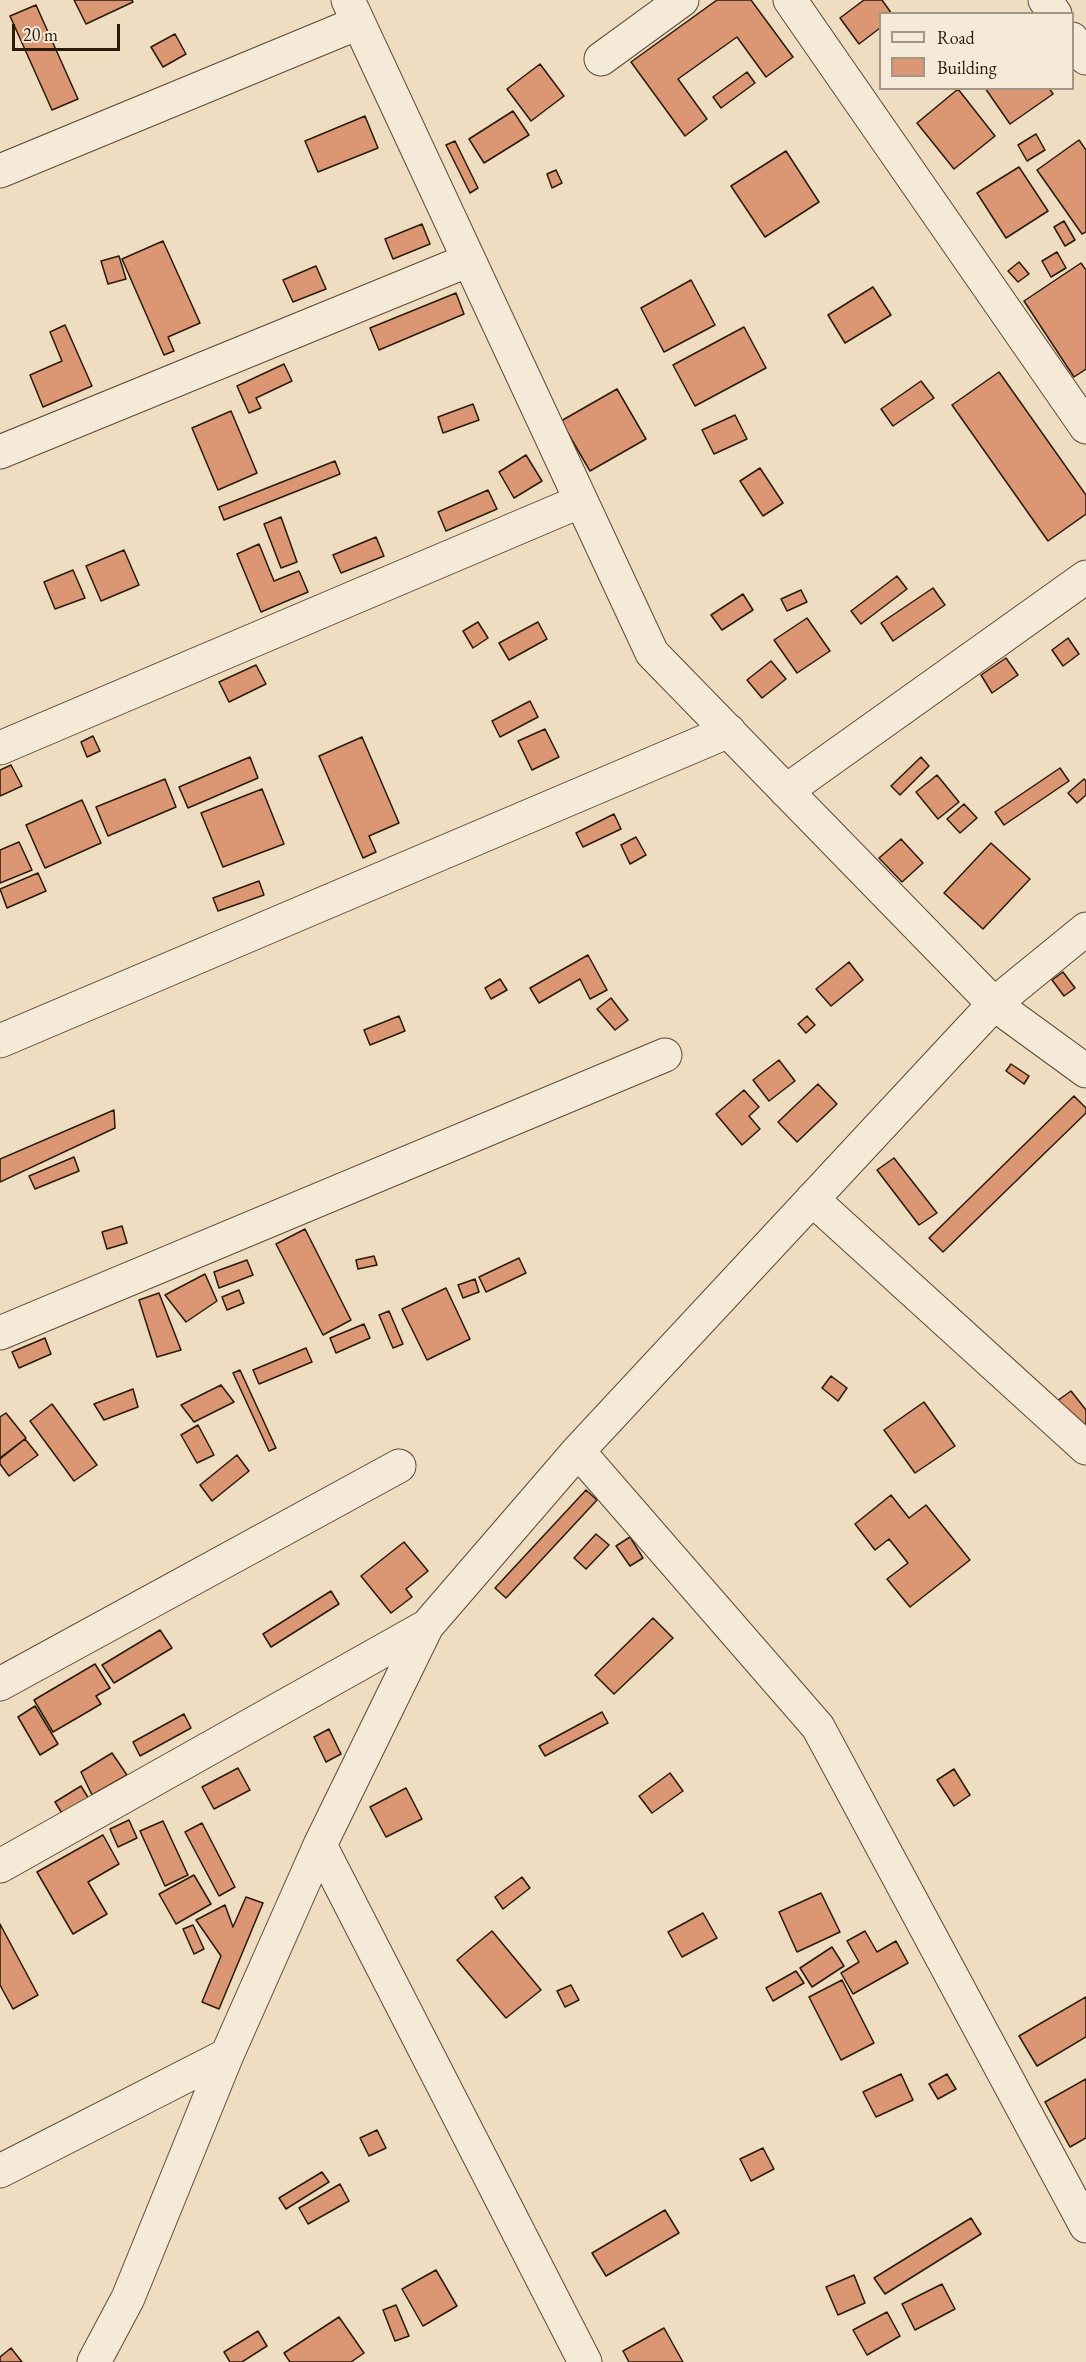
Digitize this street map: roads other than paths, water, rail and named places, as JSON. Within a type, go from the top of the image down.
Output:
[{"type":"street","points":[[601,59],[682,0]]},
{"type":"street","points":[[790,0],[1086,428]]},
{"type":"street","points":[[0,171],[353,11],[652,653],[994,1004],[1086,1071]]},
{"type":"street","points":[[1074,42],[1086,58]]},
{"type":"street","points":[[0,452],[469,260]]},
{"type":"street","points":[[0,748],[581,501]]},
{"type":"street","points":[[786,790],[1086,577]]},
{"type":"street","points":[[0,1041],[729,731]]},
{"type":"street","points":[[94,2362],[129,2298],[227,2055],[320,1845],[427,1626],[578,1451],[994,1004],[1086,929]]},
{"type":"street","points":[[0,1333],[665,1055]]},
{"type":"street","points":[[812,1199],[1086,1448]]},
{"type":"street","points":[[578,1451],[818,1727],[1086,2226]]},
{"type":"street","points":[[0,1684],[399,1466]]},
{"type":"street","points":[[0,1866],[427,1626]]},
{"type":"street","points":[[320,1845],[585,2362]]},
{"type":"street","points":[[0,2171],[227,2055]]}]
